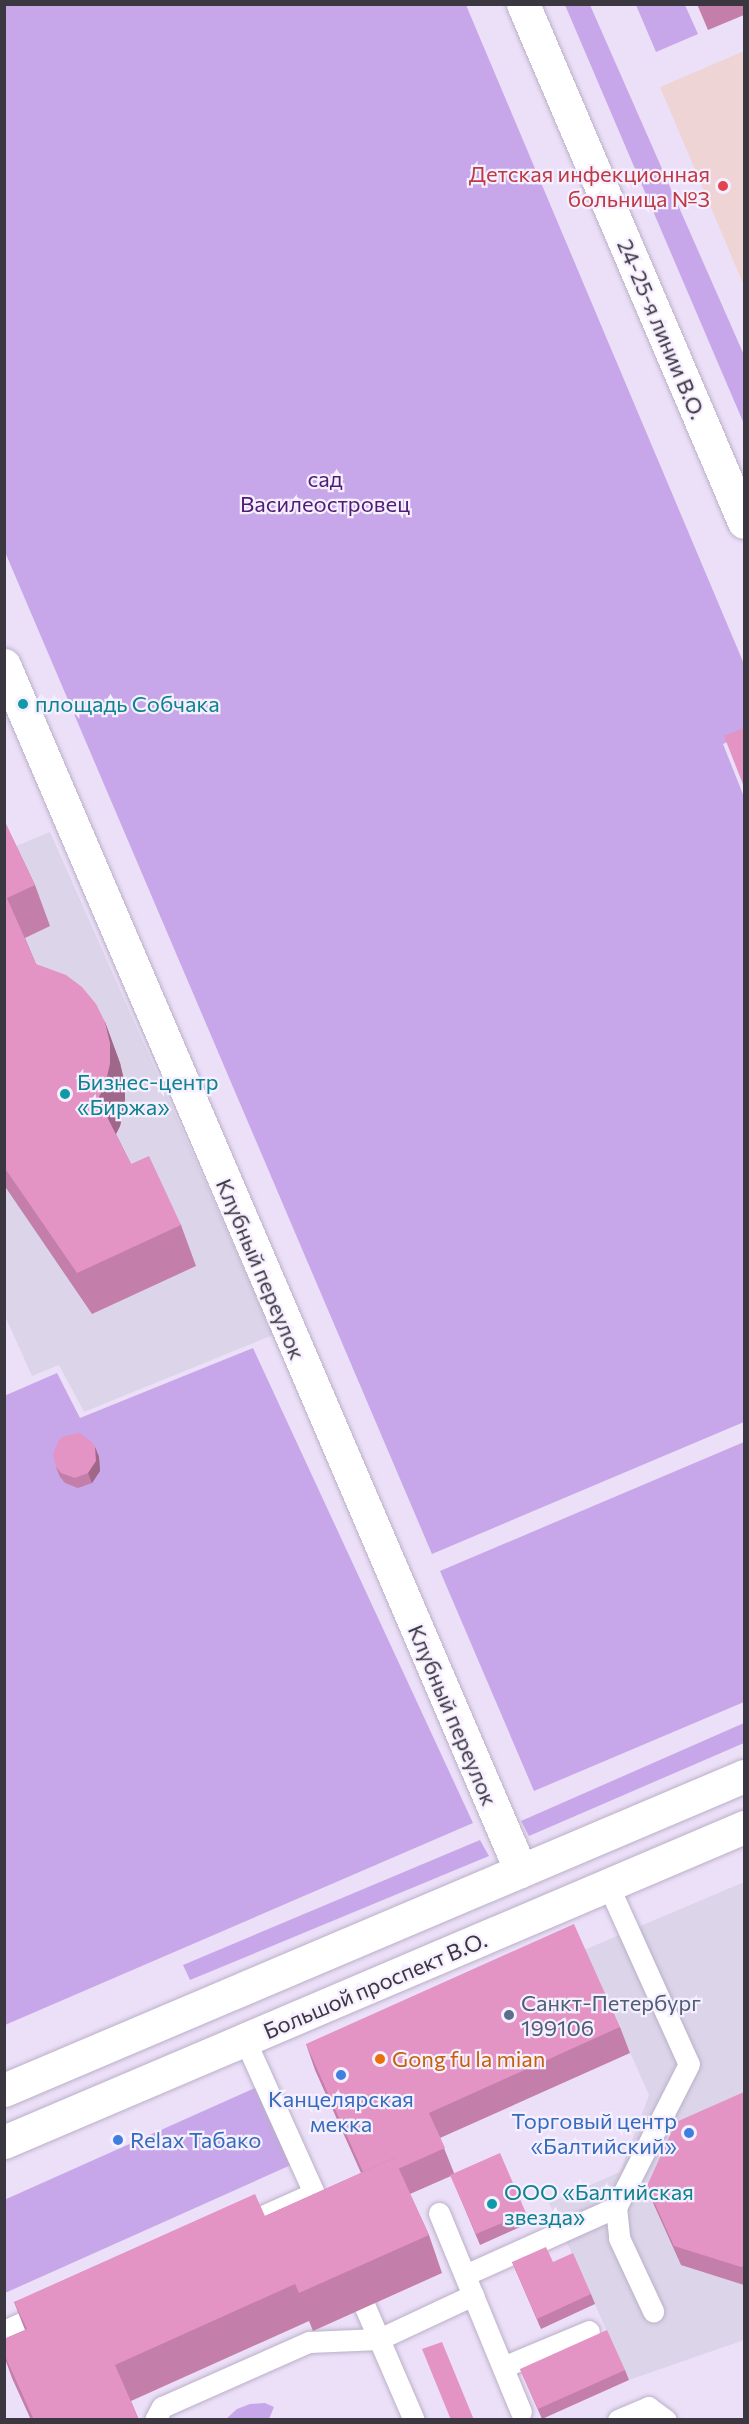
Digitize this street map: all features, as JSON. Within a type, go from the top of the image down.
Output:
[{"type":"street","name":"24-25-я линии В.О.","points":[[523,4],[744,522]]},
{"type":"street","name":"Клубный переулок","points":[[4,665],[521,1870]]},
{"type":"street","points":[[4,2090],[744,1776]]},
{"type":"street","name":"Большой проспект В.О.","points":[[4,2142],[744,1827]]},
{"type":"lane","points":[[608,1885],[689,2064],[616,2207],[619,2238],[653,2311]]},
{"type":"lane","points":[[218,2236],[318,2202],[245,2040]]},
{"type":"lane","points":[[465,2275],[616,2207]]},
{"type":"lane","points":[[439,2213],[521,2412]]},
{"type":"lane","points":[[155,2420],[162,2408],[309,2342],[380,2339],[473,2295]]},
{"type":"lane","points":[[4,2331],[69,2302]]},
{"type":"lane","points":[[365,2307],[414,2420]]},
{"type":"lane","points":[[503,2367],[589,2331]]},
{"type":"lane","points":[[618,2420],[648,2407],[666,2420]]},
{"type":"shaded area","name":"Детская инфекционная больница №3","points":[[744,51],[744,286],[660,87]]},
{"type":"shaded area","points":[[50,832],[273,1335],[84,1412],[59,1365],[32,1376],[5,1316],[4,851]]},
{"type":"shaded area","name":"Торговый центр «Балтийский»","points":[[744,1882],[744,2340],[629,2380],[549,2203],[620,2172],[649,2095],[584,1950]]},
{"type":"green space","name":"сад Василеостровец","points":[[4,5],[466,5],[744,664],[744,735],[723,744],[744,797],[744,1422],[432,1554],[5,552]]},
{"type":"green space","points":[[565,5],[590,5],[744,355],[744,424]]},
{"type":"green space","points":[[636,5],[685,5],[698,34],[656,52]]},
{"type":"green space","points":[[253,1348],[473,1823],[5,2025],[4,1396],[57,1373],[80,1418]]},
{"type":"green space","points":[[744,1442],[744,1702],[534,1791],[440,1571]]},
{"type":"green space","points":[[744,1723],[744,1743],[529,1836],[521,1821]]},
{"type":"green space","points":[[480,1840],[489,1856],[190,1980],[183,1965]]},
{"type":"green space","points":[[257,2087],[291,2165],[5,2293],[4,2200]]},
{"type":"green space","points":[[265,2403],[274,2407],[269,2419],[226,2419],[237,2409],[250,2404]]},
{"type":"building","points":[[744,728],[744,787],[724,736]]},
{"type":"building","name":"Бизнес-центр «Биржа»","points":[[4,820],[35,885],[7,898],[36,964],[66,975],[82,987],[96,1004],[105,1022],[110,1043],[110,1064],[105,1085],[98,1099],[131,1164],[149,1156],[181,1225],[77,1273],[4,1167]]},
{"type":"building","points":[[79,1433],[91,1441],[95,1447],[96,1461],[88,1473],[75,1478],[61,1473],[56,1467],[53,1454],[59,1440],[64,1436]]},
{"type":"building","points":[[574,1924],[620,2027],[429,2113],[445,2148],[398,2169],[394,2158],[363,2172],[306,2044]]},
{"type":"building","points":[[744,2092],[744,2266],[741,2267],[674,2246],[647,2186],[676,2122]]},
{"type":"building","name":"ООО «Балтийская звезда»","points":[[500,2153],[526,2213],[476,2234],[450,2175]]},
{"type":"building","points":[[394,2158],[429,2235],[299,2293],[295,2284],[115,2365],[139,2420],[34,2420],[4,2354],[4,2339],[27,2329],[14,2302],[255,2194],[265,2216]]},
{"type":"building","points":[[546,2247],[553,2262],[573,2253],[591,2294],[537,2319],[512,2262]]},
{"type":"building","points":[[607,2330],[625,2370],[538,2409],[520,2369]]},
{"type":"building","points":[[442,2342],[474,2420],[451,2420],[422,2349]]},
{"type":"place","name":"Детская инфекционная больница №3","points":[[723,186]]},
{"type":"place","name":"площадь Собчака","points":[[23,704]]},
{"type":"place","name":"Бизнес-центр «Биржа»","points":[[65,1094]]},
{"type":"place","name":"Санкт-Петербург 199106","points":[[509,2015]]},
{"type":"place","name":"Gong fu la mian","points":[[380,2059]]},
{"type":"place","name":"Канцелярская мекка","points":[[341,2075]]},
{"type":"place","name":"Торговый центр «Балтийский»","points":[[689,2133]]},
{"type":"place","name":"Relax Табако","points":[[118,2140]]},
{"type":"place","name":"ООО «Балтийская звезда»","points":[[492,2204]]}]
